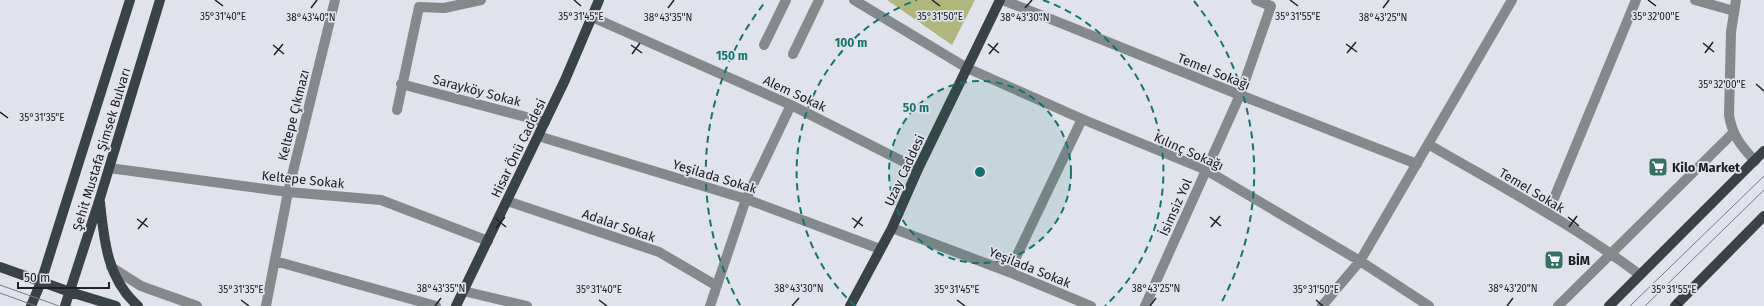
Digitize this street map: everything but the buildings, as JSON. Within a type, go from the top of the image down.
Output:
[{"type":"main road","name":"Şehit Mustafa Şimsek Bulvarı","points":[[31,306],[41,282],[130,0]]},
{"type":"main road","name":"Şehit Mustafa Şimsek Bulvarı","points":[[65,306],[100,198],[160,0]]},
{"type":"main road","name":"Hisar Önü Caddesi","points":[[456,306],[545,122],[599,0]]},
{"type":"main road","name":"Uzay Caddesi","points":[[850,306],[892,228],[918,169],[1000,0]]},
{"type":"main road","points":[[1609,306],[1764,151]]},
{"type":"main road","points":[[100,198],[105,241],[111,267],[119,284],[138,306]]},
{"type":"main road","points":[[1675,306],[1764,216]]},
{"type":"main road","points":[[0,267],[70,292],[116,306]]},
{"type":"street","name":"Keltepe Çıkmazı","points":[[266,306],[288,192],[334,0]]},
{"type":"street","points":[[397,110],[401,84],[419,7],[444,8],[481,0]]},
{"type":"street","points":[[764,44],[786,0]]},
{"type":"street","points":[[793,54],[819,0]]},
{"type":"street","name":"Kılınç Sokağı","points":[[854,0],[967,68],[1082,119],[1206,170],[1360,261],[1429,306]]},
{"type":"street","name":"Temel Sokağı","points":[[1003,0],[1416,164]]},
{"type":"street","name":"İsimsiz Yol","points":[[1145,306],[1240,95],[1271,6],[1256,0]]},
{"type":"street","points":[[1322,306],[1360,261],[1512,0]]},
{"type":"street","points":[[1548,214],[1636,0]]},
{"type":"street","points":[[1695,0],[1734,11]]},
{"type":"street","points":[[1736,0],[1731,32],[1729,115],[1733,133],[1741,146],[1755,161]]},
{"type":"street","name":"Alem Sokak","points":[[592,17],[791,105],[918,169]]},
{"type":"street","name":"Sarayköy Sokak","points":[[401,84],[545,122]]},
{"type":"street","points":[[710,306],[746,198],[791,105]]},
{"type":"street","points":[[1009,272],[1082,119]]},
{"type":"street","points":[[1558,306],[1733,133]]},
{"type":"street","name":"Yeşilada Sokak","points":[[538,136],[746,198],[880,249]]},
{"type":"street","name":"Temel Sokak","points":[[1428,144],[1612,253],[1640,275]]},
{"type":"street","name":"Keltepe Sokak","points":[[109,168],[288,192],[381,200],[488,241]]},
{"type":"street","name":"Adalar Sokak","points":[[507,201],[659,252],[717,286]]},
{"type":"street","name":"Yeşilada Sokak","points":[[892,228],[1009,272],[1091,306]]},
{"type":"street","points":[[275,261],[436,306]]},
{"type":"street","points":[[1317,306],[1360,261]]},
{"type":"street","points":[[111,267],[141,286],[197,306]]},
{"type":"street","points":[[463,291],[527,306]]},
{"type":"green space","points":[[887,0],[975,0],[952,45]]},
{"type":"tram line","points":[[1630,306],[1764,176]]},
{"type":"tram line","points":[[1645,306],[1764,190]]},
{"type":"tram line","points":[[0,285],[59,306]]},
{"type":"tram line","points":[[0,293],[36,306]]},
{"type":"place","name":"Kilo Market","points":[[1658,167]]},
{"type":"place","name":"BİM","points":[[1554,260]]}]
